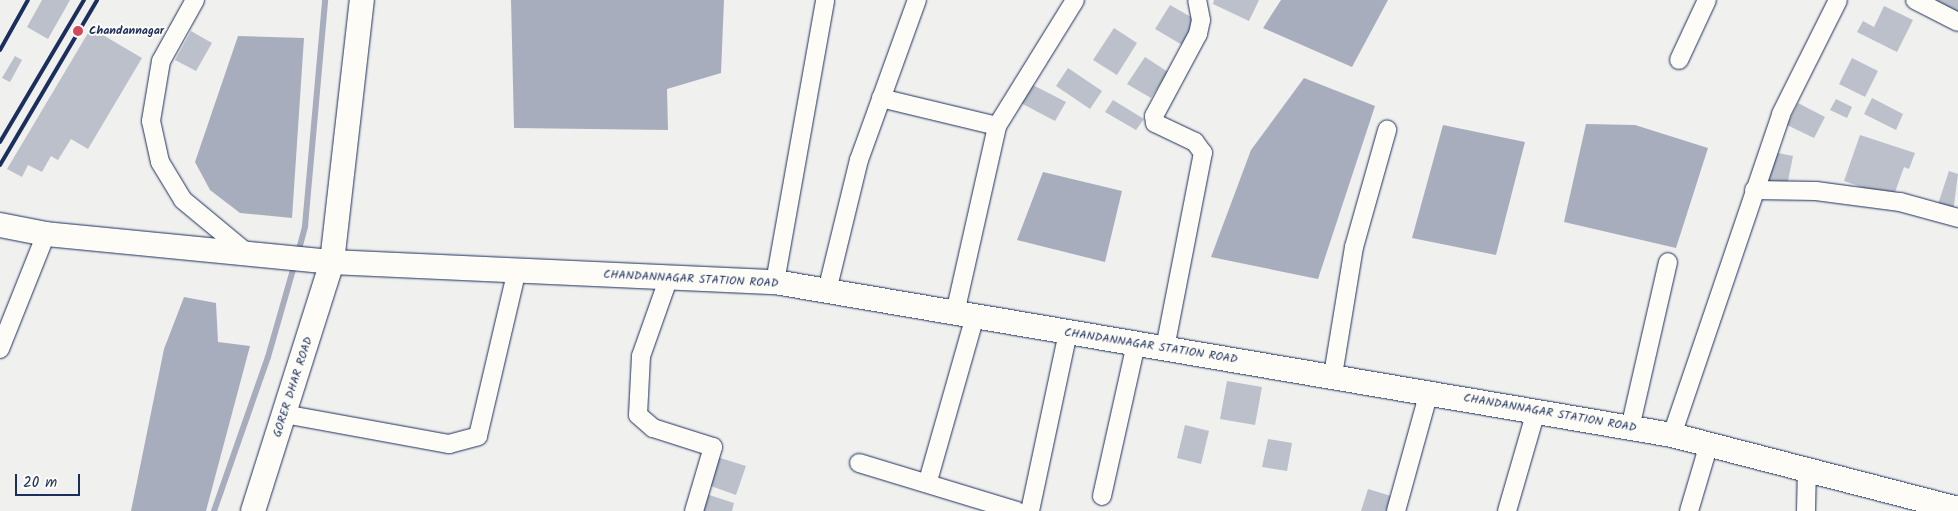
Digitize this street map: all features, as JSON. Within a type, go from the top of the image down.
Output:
[{"type":"main road","name":"GORER DHAR ROAD","points":[[253,511],[284,414],[323,262],[362,0]]},
{"type":"main road","name":"CHANDANNAGAR STATION ROAD","points":[[0,225],[46,234],[323,262],[775,282],[1136,344],[1333,375],[1672,435],[1807,468],[1958,509]]},
{"type":"street","points":[[194,0],[161,61],[151,121],[160,162],[183,200],[250,256]]},
{"type":"street","points":[[775,282],[825,0]]},
{"type":"street","points":[[827,291],[859,160],[917,0]]},
{"type":"street","points":[[928,482],[965,314],[997,126],[1075,0]]},
{"type":"street","points":[[1165,348],[1203,153],[1195,142],[1155,123],[1154,116],[1198,34],[1202,20],[1197,0]]},
{"type":"street","points":[[1679,60],[1708,0]]},
{"type":"street","points":[[1672,435],[1781,114],[1838,0]]},
{"type":"street","points":[[1915,0],[1958,22]]},
{"type":"street","points":[[881,98],[997,126]]},
{"type":"street","points":[[1333,375],[1354,248],[1387,130]]},
{"type":"street","points":[[1754,190],[1816,191],[1900,202],[1958,218]]},
{"type":"street","points":[[0,349],[46,234]]},
{"type":"street","points":[[1630,428],[1668,262]]},
{"type":"street","points":[[284,414],[410,439],[468,442],[478,436],[483,422],[517,270]]},
{"type":"street","points":[[669,277],[641,356],[638,415],[653,428],[712,447],[694,511]]},
{"type":"street","points":[[1030,511],[1068,332]]},
{"type":"street","points":[[1102,496],[1136,344]]},
{"type":"street","points":[[1396,511],[1429,392]]},
{"type":"street","points":[[1507,511],[1536,411]]},
{"type":"street","points":[[1689,511],[1708,444]]},
{"type":"street","points":[[859,462],[1017,511]]},
{"type":"street","points":[[1806,511],[1807,468]]},
{"type":"water","points":[[511,0],[724,0],[721,73],[667,89],[668,130],[514,128]]},
{"type":"water","points":[[1281,0],[1388,0],[1352,67],[1263,28]]},
{"type":"water","points":[[238,36],[304,38],[292,218],[240,213],[210,190],[195,162]]},
{"type":"water","points":[[1304,78],[1375,106],[1318,279],[1211,257],[1251,150]]},
{"type":"water","points":[[1586,124],[1635,125],[1708,148],[1676,248],[1564,222]]},
{"type":"water","points":[[1443,125],[1525,142],[1496,255],[1412,238]]},
{"type":"water","points":[[1043,172],[1122,191],[1105,262],[1017,240]]},
{"type":"water","points":[[184,297],[216,303],[218,342],[250,346],[206,511],[131,511],[164,349]]},
{"type":"building","points":[[42,0],[70,0],[48,39],[27,27]]},
{"type":"building","points":[[1214,0],[1259,0],[1249,21],[1213,4]]},
{"type":"building","points":[[1922,0],[1958,0],[1958,17]]},
{"type":"building","points":[[1170,5],[1198,21],[1184,46],[1155,29]]},
{"type":"building","points":[[1884,6],[1913,20],[1897,52],[1857,32],[1863,21],[1874,27]]},
{"type":"building","points":[[91,28],[142,58],[88,149],[71,139],[58,160],[51,156],[42,172],[28,165],[22,177],[7,169]]},
{"type":"building","points":[[1114,28],[1137,43],[1117,75],[1093,60]]},
{"type":"building","points":[[191,31],[212,43],[196,71],[175,60]]},
{"type":"building","points":[[15,56],[22,60],[10,82],[2,78]]},
{"type":"building","points":[[1145,57],[1168,72],[1151,98],[1127,84]]},
{"type":"building","points":[[1852,58],[1878,71],[1865,97],[1839,84]]},
{"type":"building","points":[[1068,68],[1102,91],[1090,109],[1056,86]]},
{"type":"building","points":[[1027,82],[1066,102],[1055,121],[1017,101]]},
{"type":"building","points":[[1872,98],[1903,114],[1896,130],[1864,114]]},
{"type":"building","points":[[1836,99],[1852,107],[1847,118],[1830,110]]},
{"type":"building","points":[[1113,100],[1144,119],[1136,130],[1105,112]]},
{"type":"building","points":[[1798,103],[1825,117],[1814,138],[1787,125]]},
{"type":"building","points":[[1860,135],[1915,153],[1909,169],[1904,167],[1893,198],[1844,181]]},
{"type":"building","points":[[1773,152],[1793,156],[1787,186],[1767,182]]},
{"type":"building","points":[[1949,171],[1958,174],[1953,213],[1937,207]]},
{"type":"building","points":[[1227,381],[1262,387],[1255,425],[1220,419]]},
{"type":"building","points":[[1185,425],[1209,431],[1201,464],[1177,458]]},
{"type":"building","points":[[1268,439],[1292,443],[1287,471],[1262,467]]},
{"type":"building","points":[[717,457],[746,466],[736,495],[708,485]]},
{"type":"building","points":[[1368,489],[1391,496],[1386,511],[1361,511]]},
{"type":"building","points":[[703,493],[734,503],[732,511],[697,511]]},
{"type":"waterway","points":[[298,253],[305,226],[325,0]]},
{"type":"waterway","points":[[214,511],[268,357],[295,263]]},
{"type":"railway","points":[[0,50],[28,0]]},
{"type":"railway","points":[[0,142],[84,0]]},
{"type":"railway","points":[[0,165],[97,0]]},
{"type":"place","name":"Chandannagar","points":[[78,31]]}]
